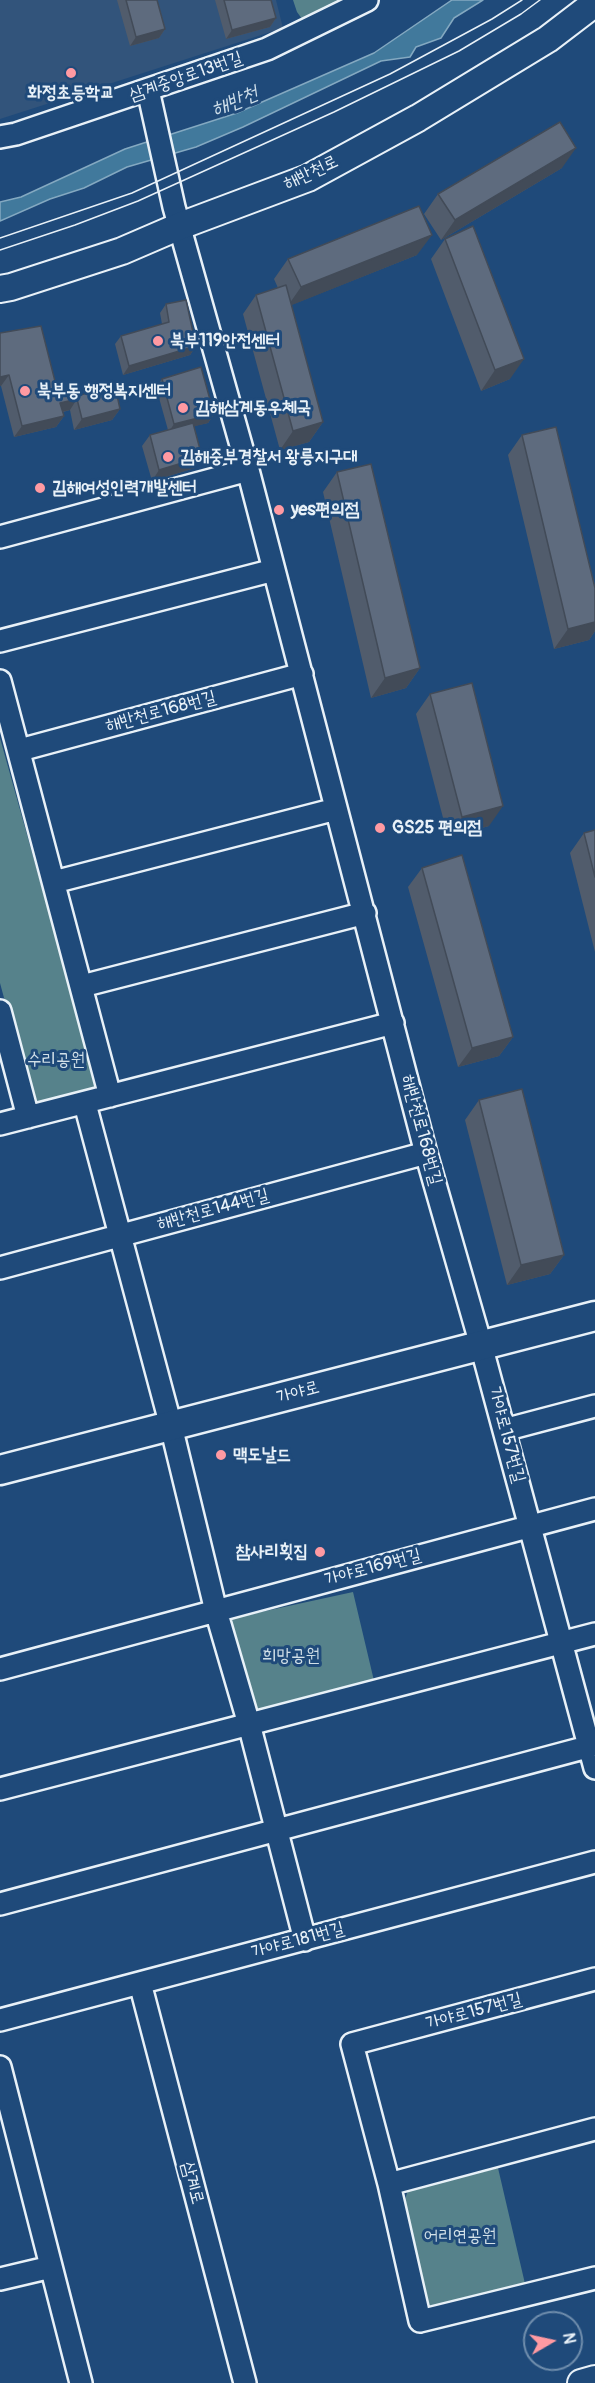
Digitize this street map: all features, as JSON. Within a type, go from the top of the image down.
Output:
[{"type":"main road","name":"가야로","points":[[0,1470],[595,1316]]},
{"type":"street","name":"삼계중앙로13번길","points":[[0,137],[16,134],[267,49],[367,0]]},
{"type":"street","name":"해반천로","points":[[0,289],[122,251],[177,217],[308,178],[418,118],[548,39],[595,3]]},
{"type":"street","name":"해반천로168번길","points":[[148,90],[177,217],[248,470],[426,1153],[481,1344]]},
{"type":"street","points":[[0,537],[248,470]]},
{"type":"street","points":[[0,641],[274,570]]},
{"type":"street","name":"해반천로168번길","points":[[20,750],[302,674]]},
{"type":"street","points":[[0,681],[110,1096]]},
{"type":"street","points":[[54,882],[336,809]]},
{"type":"street","points":[[82,987],[365,913]]},
{"type":"street","points":[[0,1011],[28,1117]]},
{"type":"street","points":[[0,1124],[393,1023]]},
{"type":"street","points":[[84,1104],[171,1426],[216,1611],[249,1724],[305,1940]]},
{"type":"street","name":"해반천로144번길","points":[[0,1268],[426,1153]]},
{"type":"street","name":"가야로157번길","points":[[481,1344],[561,1642],[592,1746],[595,1768]]},
{"type":"street","points":[[504,1430],[595,1406]]},
{"type":"street","points":[[530,1526],[595,1509]]},
{"type":"street","name":"가야로169번길","points":[[216,1611],[530,1526]]},
{"type":"street","points":[[0,1669],[216,1611]]},
{"type":"street","points":[[0,1789],[595,1634]]},
{"type":"street","points":[[0,1904],[277,1828],[592,1746]]},
{"type":"street","name":"가야로181번길","points":[[0,2020],[595,1862]]},
{"type":"street","name":"가야로157번길","points":[[389,2184],[352,2044],[595,1979]]},
{"type":"street","name":"삼계로","points":[[140,1983],[245,2383]]},
{"type":"street","points":[[0,2067],[81,2383]]},
{"type":"street","points":[[595,2129],[389,2184],[420,2321],[595,2278]]},
{"type":"street","points":[[0,2279],[51,2267]]},
{"type":"street","points":[[581,2383],[595,2379]]},
{"type":"shaded area","name":"화정초등학교","points":[[0,0],[276,0],[283,28],[0,119]]},
{"type":"shaded area","name":"해반천","points":[[452,0],[483,0],[454,18],[441,38],[416,47],[410,57],[381,61],[196,147],[127,167],[84,188],[50,199],[0,221],[0,202],[21,197],[125,149],[237,113],[374,53]]},
{"type":"green space","points":[[293,0],[347,0],[305,23],[297,12]]},
{"type":"green space","name":"수리공원","points":[[0,738],[98,1089],[33,1105],[0,983]]},
{"type":"green space","name":"희망공원","points":[[353,1592],[375,1685],[251,1717],[224,1620]]},
{"type":"green space","name":"어리연공원","points":[[498,2168],[526,2288],[423,2311],[401,2212],[408,2190]]},
{"type":"building","points":[[126,0],[157,0],[165,29],[136,37]]},
{"type":"building","points":[[224,0],[271,0],[276,18],[232,30]]},
{"type":"building","points":[[560,122],[576,148],[455,220],[438,194]]},
{"type":"building","points":[[419,206],[432,235],[301,287],[288,259]]},
{"type":"building","points":[[473,226],[524,359],[495,370],[445,239]]},
{"type":"building","points":[[286,285],[323,422],[293,431],[256,295]]},
{"type":"building","name":"북부119안전센터","points":[[186,300],[196,346],[129,366],[121,336],[169,322],[166,304]]},
{"type":"building","name":"북부동 행정복지센터","points":[[41,326],[58,393],[79,389],[80,395],[115,386],[120,409],[82,419],[77,399],[60,403],[64,416],[22,426],[9,375],[0,377],[0,333]]},
{"type":"building","name":"김해삼계동우체국","points":[[201,367],[214,414],[174,424],[162,379]]},
{"type":"building","points":[[193,423],[202,457],[159,470],[150,435]]},
{"type":"building","points":[[556,427],[595,588],[595,622],[568,629],[522,435]]},
{"type":"building","points":[[371,464],[420,668],[385,678],[337,472]]},
{"type":"building","points":[[472,683],[503,806],[462,817],[430,694]]},
{"type":"building","points":[[595,830],[595,877],[584,833]]},
{"type":"building","points":[[462,855],[513,1037],[472,1048],[422,868]]},
{"type":"building","points":[[522,1089],[564,1255],[521,1265],[479,1100]]},
{"type":"tram line","points":[[0,238],[132,193],[390,74],[492,19],[522,0]]},
{"type":"tram line","points":[[0,250],[138,201],[334,112],[459,51],[540,0]]},
{"type":"place","name":"화정초등학교","points":[[71,73]]},
{"type":"place","name":"북부119안전센터","points":[[158,341]]},
{"type":"place","name":"북부동 행정복지센터","points":[[25,391]]},
{"type":"place","name":"김해삼계동우체국","points":[[183,408]]},
{"type":"place","name":"김해중부경찰서 왕릉지구대","points":[[168,457]]},
{"type":"place","name":"김해여성인력개발센터","points":[[40,488]]},
{"type":"place","name":"yes편의점","points":[[279,510]]},
{"type":"place","name":"GS25 편의점","points":[[380,828]]},
{"type":"place","name":"맥도날드","points":[[221,1455]]},
{"type":"place","name":"참사리횟집","points":[[320,1552]]}]
